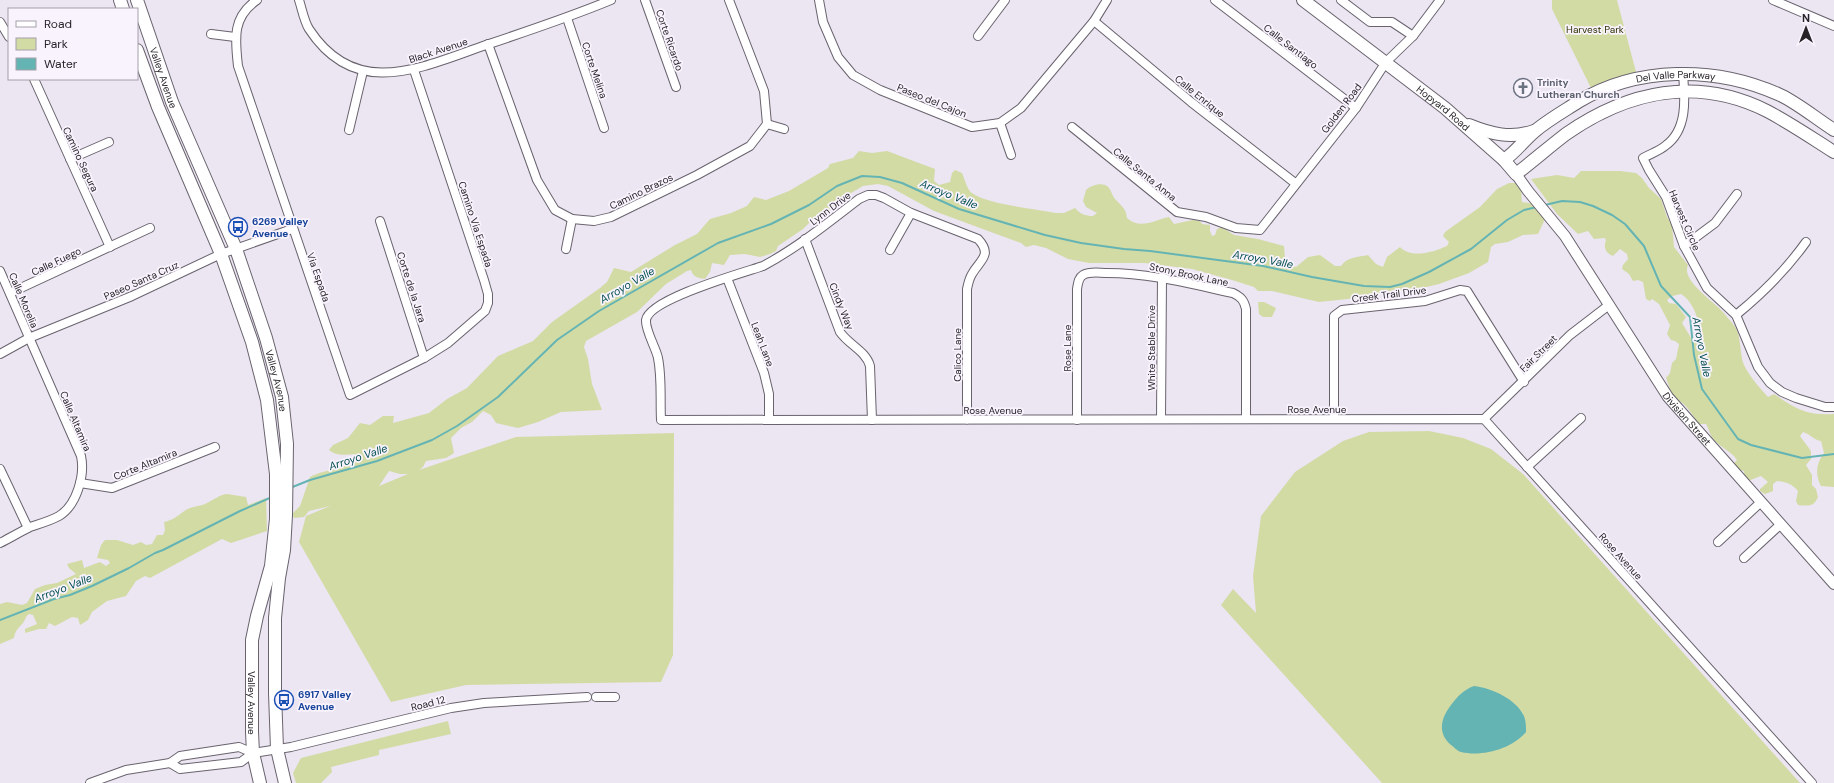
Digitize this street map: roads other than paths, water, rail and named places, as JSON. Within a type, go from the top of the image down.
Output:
[{"type":"main road","name":"Valley Avenue","points":[[136,0],[172,102],[236,249],[266,338],[282,398],[287,444],[281,472]]},
{"type":"main road","name":"Hopyard Road","points":[[1302,0],[1386,62],[1460,121],[1504,160],[1516,174]]},
{"type":"main road","name":"Valley Avenue","points":[[138,53],[158,107],[221,254],[252,342],[267,400],[281,472],[281,517],[284,550],[278,578],[274,618],[277,749],[285,783]]},
{"type":"main road","name":"Del Valle Parkway","points":[[1504,160],[1535,131],[1579,101],[1602,90],[1636,79],[1683,74],[1732,79],[1779,94],[1834,130]]},
{"type":"main road","name":"Del Valle Parkway","points":[[1516,174],[1567,134],[1602,114],[1638,98],[1684,90],[1731,97],[1766,111],[1834,152]]},
{"type":"main road","points":[[1460,121],[1497,135],[1511,136],[1535,131]]},
{"type":"main road","name":"Valley Avenue","points":[[260,783],[254,753],[250,686],[252,640],[256,616],[271,566],[281,517]]},
{"type":"street","name":"Via Espada","points":[[257,0],[244,12],[235,36],[238,66],[263,138],[292,230],[350,395],[424,358]]},
{"type":"street","name":"Black Avenue","points":[[299,0],[308,28],[327,51],[340,61],[363,71],[384,74],[414,70],[566,18],[611,0]]},
{"type":"street","name":"Corte Ricardo","points":[[645,0],[676,87]]},
{"type":"street","points":[[729,0],[764,91],[766,124],[784,129]]},
{"type":"street","name":"Paseo del Cajon","points":[[819,0],[823,22],[838,57],[853,75],[880,90],[972,127],[1000,123],[1021,108],[1094,21],[1107,0]]},
{"type":"street","points":[[978,36],[1005,0]]},
{"type":"street","name":"Calle Santiago","points":[[1215,0],[1356,108]]},
{"type":"street","points":[[1341,0],[1370,22],[1392,22],[1413,36]]},
{"type":"street","name":"Golden Road","points":[[1260,230],[1295,183],[1356,108],[1386,62],[1413,36],[1440,0]]},
{"type":"street","points":[[1773,0],[1834,26]]},
{"type":"street","name":"Corte Melina","points":[[566,18],[604,128]]},
{"type":"street","name":"Calle Enrique","points":[[1094,21],[1191,102],[1295,183]]},
{"type":"street","points":[[0,22],[8,35]]},
{"type":"street","points":[[211,34],[235,36]]},
{"type":"street","name":"Camino Brazos","points":[[488,44],[537,180],[555,210],[572,219],[594,221],[611,217],[750,146],[766,124]]},
{"type":"street","name":"Camino Via Espada","points":[[414,70],[488,294],[488,303],[485,311],[448,343],[424,358]]},
{"type":"street","points":[[349,130],[363,71]]},
{"type":"street","points":[[1683,74],[1684,90]]},
{"type":"street","name":"Camino Segura","points":[[34,80],[110,246]]},
{"type":"street","name":"Harvest Circle","points":[[1684,90],[1682,124],[1666,146],[1643,158],[1648,170],[1666,197],[1684,246],[1707,288],[1736,315],[1758,367],[1770,383],[1782,392],[1796,398],[1825,407],[1834,407]]},
{"type":"street","points":[[1000,123],[1011,155]]},
{"type":"street","name":"Calle Santa Anna","points":[[1072,128],[1177,212],[1206,217],[1236,228],[1260,230]]},
{"type":"street","points":[[70,159],[109,142]]},
{"type":"street","name":"Hopyard Road","points":[[1516,174],[1565,236]]},
{"type":"street","points":[[1684,246],[1716,222],[1737,194]]},
{"type":"street","name":"Lynn Drive","points":[[660,420],[660,374],[658,357],[646,322],[648,315],[654,308],[675,297],[763,266],[805,239],[859,199],[876,195],[911,214],[978,239],[983,245],[985,253],[983,260],[972,274],[967,289]]},
{"type":"street","points":[[890,250],[911,214]]},
{"type":"street","points":[[566,249],[572,219]]},
{"type":"street","name":"Corte de la Jara","points":[[380,221],[424,358]]},
{"type":"street","name":"Calle Fuego","points":[[10,293],[150,228]]},
{"type":"street","name":"Paseo Santa Cruz","points":[[0,354],[29,338],[132,296],[221,254],[292,230]]},
{"type":"street","name":"Division Street","points":[[1565,236],[1668,397],[1834,584]]},
{"type":"street","name":"Cindy Way","points":[[805,239],[840,332],[846,340],[869,360],[872,420]]},
{"type":"street","points":[[1736,315],[1762,294],[1780,276],[1806,242]]},
{"type":"street","name":"Calle Morelia","points":[[0,271],[29,338]]},
{"type":"street","name":"Stony Brook Lane","points":[[1081,276],[1089,273],[1120,273],[1162,277],[1233,293],[1240,296],[1244,302],[1246,419]]},
{"type":"street","name":"Rose Lane","points":[[1077,420],[1077,289],[1081,276]]},
{"type":"street","name":"White Stable Drive","points":[[1160,419],[1162,277]]},
{"type":"street","name":"Leah Lane","points":[[727,278],[764,373],[769,394],[769,420]]},
{"type":"street","name":"Calico Lane","points":[[967,289],[967,420]]},
{"type":"street","name":"Creek Trail Drive","points":[[1334,419],[1334,316],[1342,310],[1425,301],[1460,290],[1467,291],[1524,382]]},
{"type":"street","name":"Fair Street","points":[[1484,419],[1524,382],[1570,335],[1609,305]]},
{"type":"street","name":"Calle Altamira","points":[[0,543],[28,528],[59,516],[67,509],[73,500],[80,483],[83,465],[81,456],[29,338]]},
{"type":"street","points":[[1527,467],[1581,418]]},
{"type":"street","name":"Rose Avenue","points":[[660,420],[1484,419],[1812,783]]},
{"type":"street","name":"Corte Altamira","points":[[80,483],[112,488],[215,448]]},
{"type":"street","points":[[0,469],[28,528]]},
{"type":"street","points":[[1718,542],[1761,502]]},
{"type":"street","points":[[1744,558],[1781,524]]},
{"type":"street","name":"Road 12","points":[[254,753],[277,749],[451,708],[484,703],[586,697]]},
{"type":"street","points":[[596,697],[615,697]]},
{"type":"street","points":[[90,783],[126,770],[170,763],[180,756],[239,747],[254,753]]},
{"type":"street","points":[[170,763],[180,769],[241,762],[254,753]]},
{"type":"water","points":[[1474,686],[1488,689],[1503,695],[1515,704],[1524,716],[1526,722],[1526,732],[1520,738],[1505,747],[1478,753],[1461,752],[1451,745],[1444,736],[1442,730],[1443,720],[1458,696]]},
{"type":"waterway","name":"Arroyo Valle","points":[[290,488],[310,480],[377,461],[432,440],[457,426],[498,397],[557,340],[599,311],[718,243],[771,224],[809,205],[837,186],[862,176],[880,177],[902,183],[959,209],[1045,235],[1081,243],[1263,266],[1312,277],[1364,286],[1390,287],[1402,284],[1429,272],[1471,249],[1507,220],[1524,210],[1537,207]]},
{"type":"waterway","name":"Arroyo Valle","points":[[1545,205],[1562,201],[1580,202],[1593,206],[1612,215],[1625,224],[1644,246],[1661,286],[1690,317],[1694,355],[1702,389],[1738,439],[1751,445],[1802,458],[1834,454]]},
{"type":"waterway","name":"Arroyo Valle","points":[[0,620],[92,586],[129,568],[155,553],[272,497]]},
{"type":"place","name":"Trinity Lutheran Church","points":[[1523,88]]},
{"type":"place","name":"6269 Valley Avenue","points":[[238,227]]},
{"type":"place","name":"6917 Valley Avenue","points":[[284,700]]},
{"type":"park label","name":"Harvest Park","points":[[1595,29]]}]
